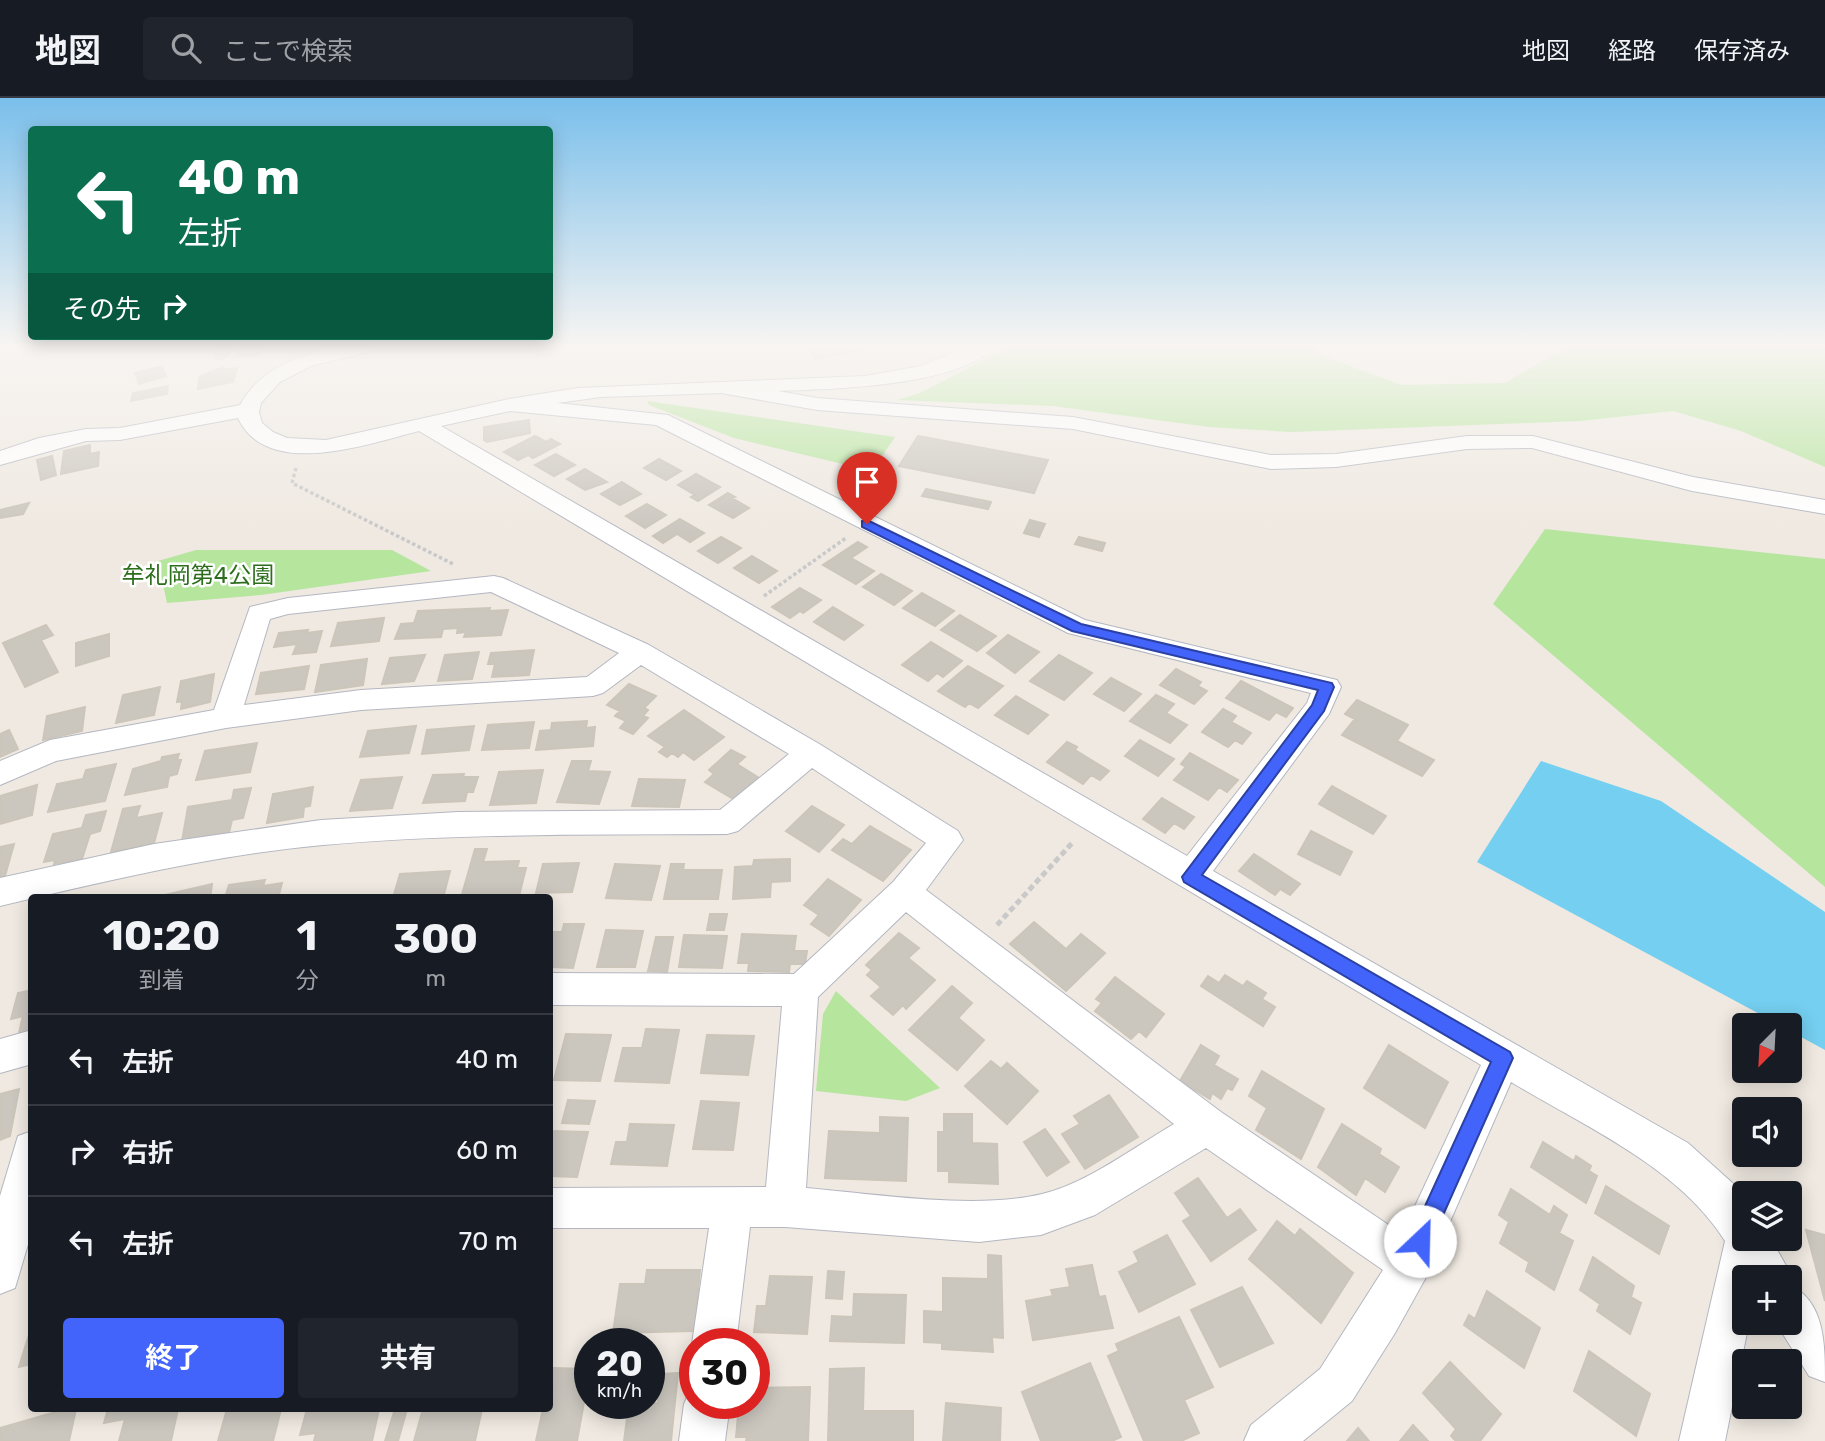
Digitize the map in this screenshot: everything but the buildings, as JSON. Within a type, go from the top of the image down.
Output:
[{"type":"street","points":[[0,458],[73,438],[120,434],[248,410],[248,419],[260,434],[294,447],[315,447],[497,408]]},
{"type":"street","points":[[538,408],[661,419],[1077,627],[1327,687],[1319,707],[1190,877]]},
{"type":"street","points":[[866,408],[1073,423],[1271,462],[1303,465],[1450,444],[1521,441],[1692,484],[1825,507]]},
{"type":"street","points":[[422,424],[744,610],[1190,877],[1674,1157],[1724,1202],[1732,1215]]},
{"type":"street","points":[[226,718],[259,613],[288,606],[494,584],[640,652],[811,753],[947,841],[905,892],[801,990],[785,1207]]},
{"type":"street","points":[[0,774],[50,751],[226,718],[361,700],[593,686],[640,652]]},
{"type":"street","points":[[0,892],[154,857],[321,833],[458,824],[727,822],[811,753]]},
{"type":"street","points":[[905,892],[975,949],[1207,1126],[1410,1264]]},
{"type":"street","points":[[553,989],[801,990]]},
{"type":"street","points":[[0,1056],[28,1048]]},
{"type":"street","points":[[1267,1441],[1336,1385],[1380,1318],[1410,1264],[1503,1058]]},
{"type":"street","points":[[553,1208],[785,1207],[979,1222],[1041,1215],[1081,1202],[1207,1126]]},
{"type":"street","points":[[9,1263],[28,1170]]},
{"type":"street","points":[[716,1328],[732,1206]]},
{"type":"street","points":[[1702,1441],[1743,1251]]},
{"type":"street","points":[[1802,1325],[1825,1360]]},
{"type":"street","points":[[702,1441],[705,1419]]},
{"type":"path","points":[[315,447],[293,471],[292,483],[494,584]]},
{"type":"path","points":[[744,610],[867,524]]},
{"type":"path","points":[[975,949],[1093,819]]},
{"type":"green space","points":[[656,408],[693,408],[895,437],[872,471],[734,438]]},
{"type":"green space","points":[[1065,408],[1825,408],[1825,467],[1741,431],[1673,411],[1580,421],[1291,432],[1209,427]]},
{"type":"green space","points":[[1545,529],[1825,559],[1825,887],[1493,604]]},
{"type":"green space","name":"牟礼岡第4公園","points":[[196,550],[392,550],[431,571],[261,595],[167,603],[158,561]]},
{"type":"green space","points":[[836,991],[940,1088],[906,1101],[816,1091],[823,1014]]},
{"type":"water","points":[[1541,761],[1661,801],[1825,912],[1825,1050],[1802,1038],[1802,1013],[1758,1013],[1477,862]]},
{"type":"route","points":[[867,524],[1077,627],[1327,687],[1319,707],[1190,877],[1503,1058],[1420,1241]]}]
